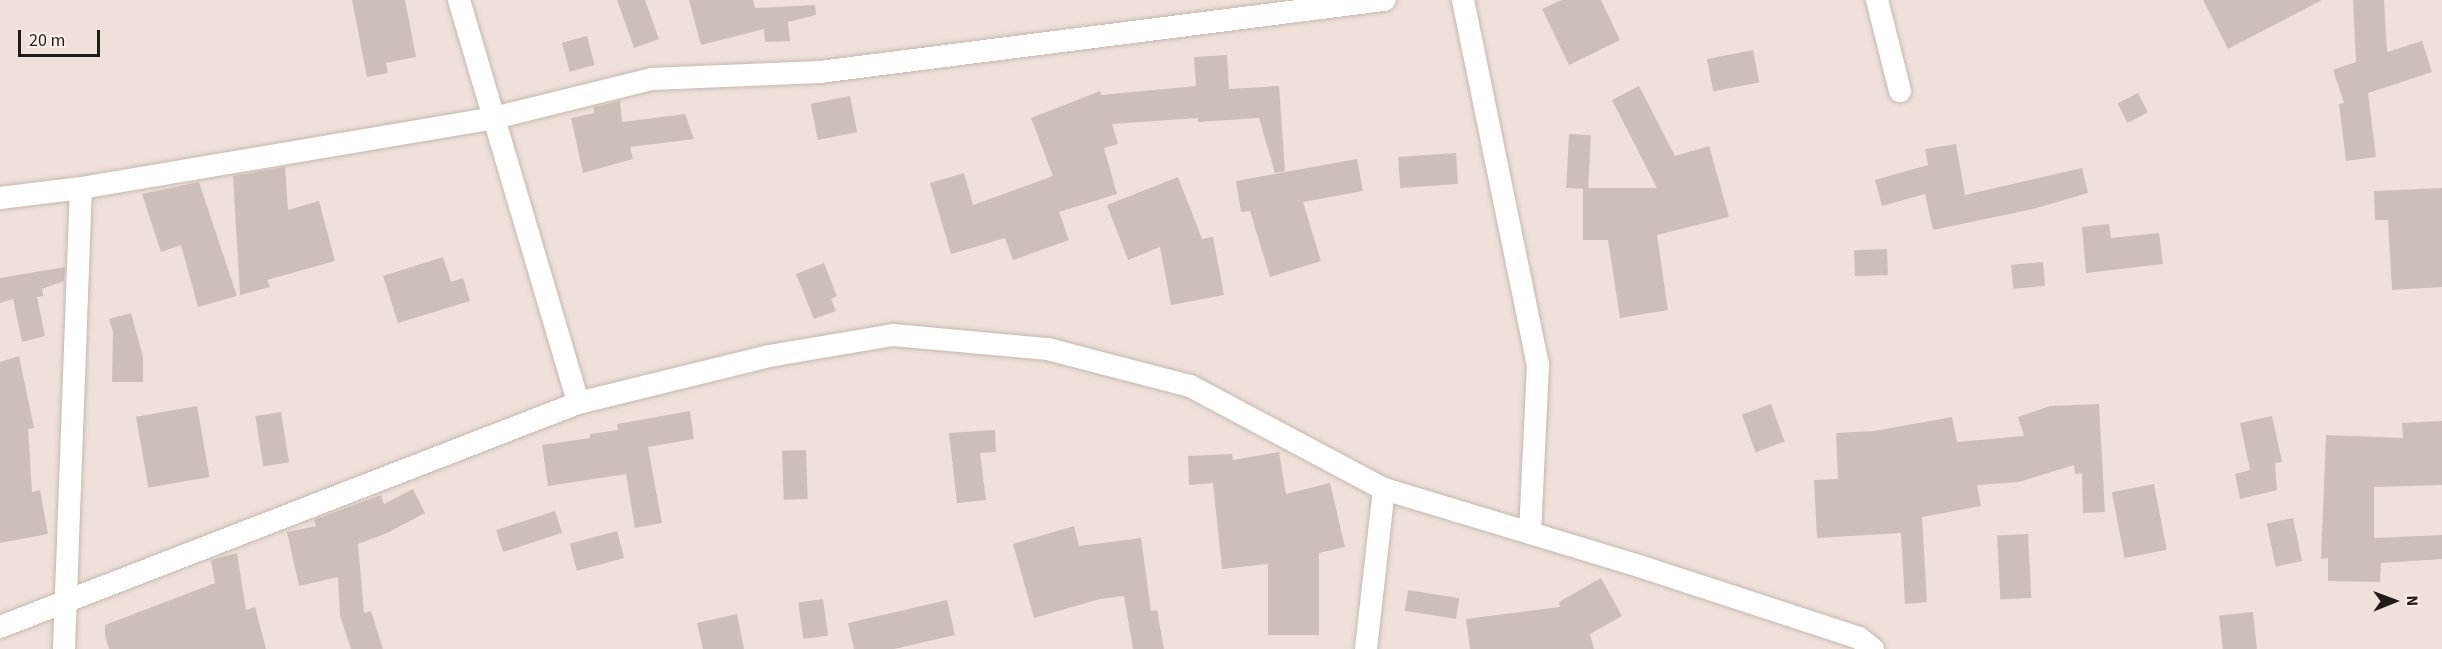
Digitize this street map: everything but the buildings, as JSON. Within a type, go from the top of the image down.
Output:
[{"type":"street","points":[[459,0],[578,404]]},
{"type":"street","points":[[0,198],[81,188],[494,118],[652,79],[819,72],[1384,0]]},
{"type":"street","points":[[1463,0],[1538,364],[1530,533]]},
{"type":"street","points":[[1877,0],[1900,91]]},
{"type":"street","points":[[64,649],[81,188]]},
{"type":"street","points":[[0,627],[578,404],[769,356],[893,335],[1048,349],[1190,386],[1384,489],[1859,638],[1873,649]]},
{"type":"street","points":[[1366,649],[1384,489]]}]
